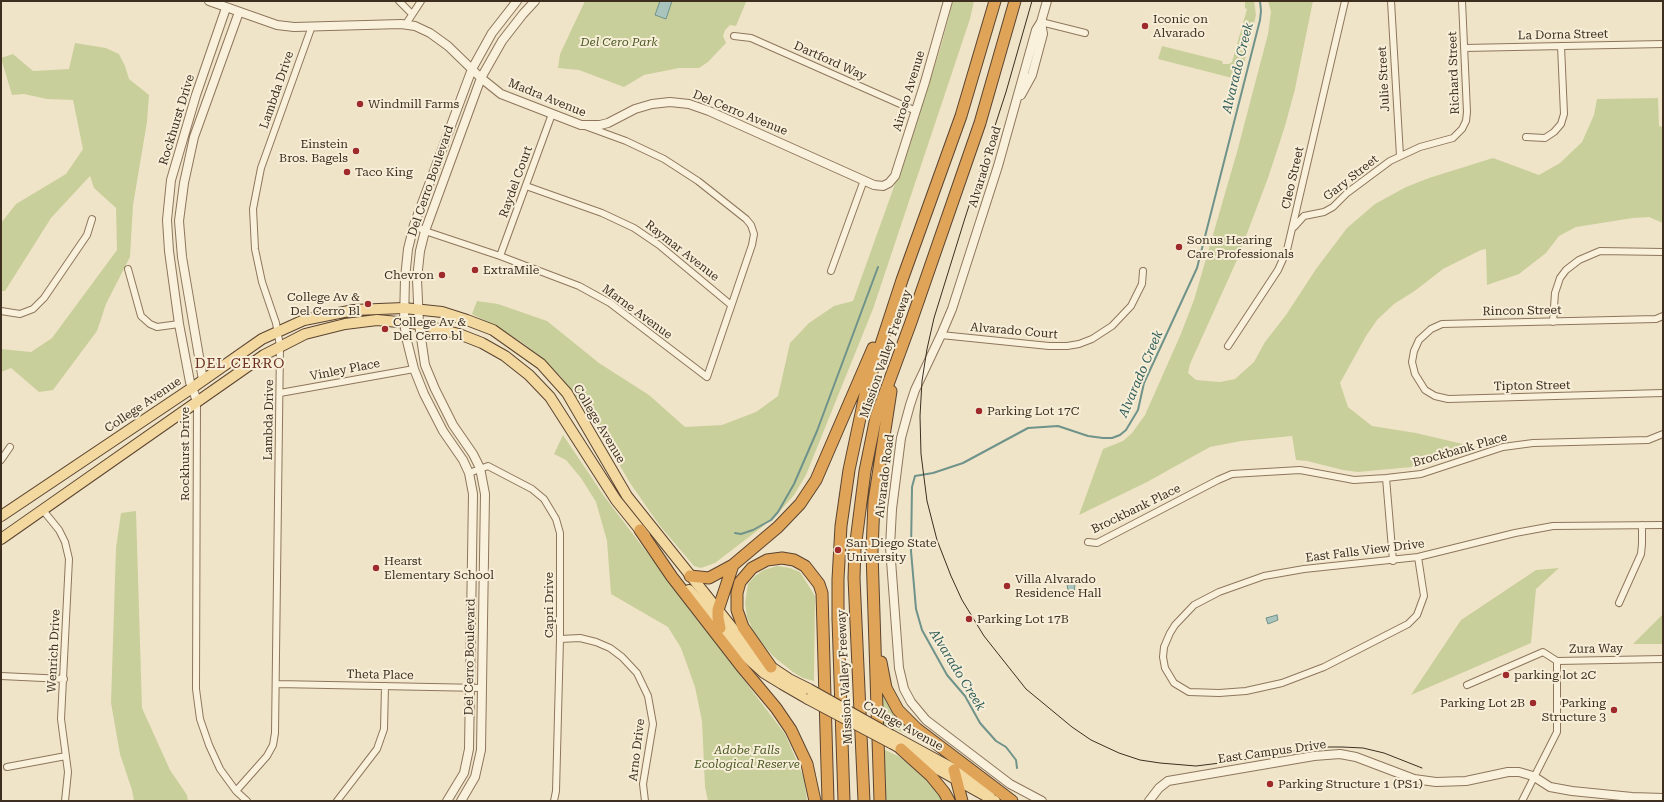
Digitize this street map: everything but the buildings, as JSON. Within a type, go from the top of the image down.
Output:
[{"type":"highway","name":"Mission Valley Freeway","points":[[844,801],[838,579],[841,526],[849,470],[866,390],[902,280],[961,116],[995,1]]},
{"type":"highway","name":"Mission Valley Freeway","points":[[864,801],[854,596],[855,549],[865,471],[876,416],[912,322],[980,124],[1015,1]]},
{"type":"highway","points":[[690,576],[709,578],[733,565],[778,527],[800,504],[816,480],[902,280]]},
{"type":"highway","points":[[880,801],[872,552],[874,501],[895,365]]},
{"type":"highway","points":[[640,530],[672,577],[776,708],[791,730],[807,764],[815,801]]},
{"type":"highway","points":[[771,666],[743,626],[737,610],[737,593],[740,582],[752,568],[767,560],[782,558],[794,560],[805,566],[819,584],[822,593],[828,801]]},
{"type":"highway","points":[[720,628],[718,610],[733,565]]},
{"type":"highway","points":[[874,604],[886,688],[898,710],[917,729],[1012,801]]},
{"type":"highway","points":[[901,749],[931,776],[944,792],[949,801]]},
{"type":"highway","points":[[954,770],[962,801]]},
{"type":"main road","name":"College Avenue","points":[[1,516],[192,388],[262,339],[304,320],[339,312],[364,309],[404,308],[452,315],[493,330],[541,364],[567,393],[627,496],[742,640],[771,666],[809,694],[891,739],[1012,801]]},
{"type":"main road","name":"College Avenue","points":[[1,539],[197,401],[264,355],[280,346],[305,334],[345,324],[377,320],[419,324],[459,334],[482,343],[505,356],[529,375],[550,397],[616,500],[740,652],[764,673],[782,684],[809,694]]},
{"type":"main road","name":"College Avenue","points":[[891,739],[901,749],[995,801]]},
{"type":"street","name":"Madra Avenue","points":[[209,1],[277,25],[294,27],[406,24],[415,26],[430,33],[448,46],[481,78],[501,94],[626,141],[653,153],[698,181],[746,219],[753,229],[752,245],[731,305]]},
{"type":"street","points":[[399,1],[412,14]]},
{"type":"street","points":[[406,24],[421,1]]},
{"type":"street","name":"Del Cerro Boulevard","points":[[447,801],[461,780],[469,749],[473,494],[469,473],[463,460],[442,431],[414,369],[404,322],[408,249],[414,225],[472,69],[492,34],[517,1]]},
{"type":"street","name":"Del Cerro Boulevard","points":[[461,801],[475,777],[481,750],[485,494],[480,468],[473,454],[452,425],[426,366],[419,324],[417,279],[420,251],[425,231],[481,78],[502,42],[535,1]]},
{"type":"street","name":"Airoso Avenue","points":[[886,185],[892,181],[895,176],[926,82],[948,1]]},
{"type":"street","name":"Alvarado Road","points":[[1042,801],[1010,784],[926,720],[911,702],[904,689],[900,675],[890,547],[893,502],[901,438],[910,405],[915,390],[952,309],[988,199],[1016,105],[1036,30],[1041,22],[1047,1]]},
{"type":"street","name":"Cleo Street","points":[[1228,346],[1278,270],[1287,250],[1345,1]]},
{"type":"street","name":"Julie Street","points":[[1391,1],[1400,156]]},
{"type":"street","name":"Richard Street","points":[[1429,144],[1453,138],[1462,129],[1466,121],[1468,112],[1462,1]]},
{"type":"street","name":"Rockhurst Drive","points":[[226,8],[196,95],[171,180],[167,220],[169,251],[179,324],[192,388],[197,401],[196,689],[200,719],[209,745],[220,769],[236,791],[247,801]]},
{"type":"street","name":"Rockhurst Drive","points":[[203,380],[182,257],[179,221],[184,183],[194,137],[238,12]]},
{"type":"street","points":[[1041,22],[1085,33]]},
{"type":"street","name":"Lambda Drive","points":[[236,791],[267,756],[272,745],[275,733],[277,684],[280,346],[278,332],[262,282],[255,249],[253,209],[261,168],[312,26]]},
{"type":"street","name":"Dartford Way","points":[[734,36],[751,38],[916,111]]},
{"type":"street","name":"La Dorna Street","points":[[1464,48],[1663,44]]},
{"type":"street","points":[[1526,137],[1544,138],[1554,132],[1561,124],[1564,114],[1561,46]]},
{"type":"street","name":"Del Cerro Avenue","points":[[581,125],[600,125],[608,123],[635,110],[652,104],[670,102],[684,103],[709,111],[874,185],[886,185]]},
{"type":"street","name":"Raydel Court","points":[[500,256],[552,114]]},
{"type":"street","name":"Gary Street","points":[[1292,232],[1295,225],[1304,216],[1324,212],[1371,175],[1400,156],[1429,144]]},
{"type":"street","points":[[831,271],[864,180]]},
{"type":"street","name":"Raymar Avenue","points":[[526,186],[602,213],[634,228],[659,245],[731,305]]},
{"type":"street","points":[[1,311],[20,314],[33,309],[44,298],[87,235],[92,219]]},
{"type":"street","name":"Marne Avenue","points":[[414,225],[425,231],[500,256],[579,286],[610,303],[707,377],[731,305]]},
{"type":"street","points":[[1553,322],[1555,293],[1560,278],[1566,270],[1579,260],[1600,252],[1663,252]]},
{"type":"street","points":[[128,269],[141,316],[150,324],[157,327],[179,324]]},
{"type":"street","name":"Alvarado Court","points":[[941,335],[1049,346],[1079,344],[1092,339],[1112,326],[1131,306],[1142,284],[1143,271]]},
{"type":"street","name":"Rincon Street","points":[[1414,372],[1413,356],[1416,345],[1426,332],[1438,326],[1447,324],[1656,319],[1663,316]]},
{"type":"street","name":"Vinley Place","points":[[280,393],[414,369]]},
{"type":"street","name":"Tipton Street","points":[[1414,372],[1417,380],[1425,390],[1436,396],[1448,399],[1663,393]]},
{"type":"street","name":"Brockbank Place","points":[[1088,542],[1097,543],[1232,474],[1300,470],[1354,480],[1386,478],[1421,474],[1504,447],[1533,443],[1648,440],[1663,434]]},
{"type":"street","points":[[1,460],[10,447]]},
{"type":"street","name":"Capri Drive","points":[[480,468],[488,466],[532,489],[544,499],[556,519],[560,533],[560,639],[556,791],[554,801]]},
{"type":"street","points":[[469,473],[480,468]]},
{"type":"street","points":[[1386,478],[1393,561]]},
{"type":"street","name":"Wenrich Drive","points":[[42,509],[59,530],[65,542],[69,559],[62,719],[68,772],[65,801]]},
{"type":"street","points":[[1619,602],[1640,554],[1642,544],[1642,525]]},
{"type":"street","name":"East Falls View Drive","points":[[1418,557],[1424,596],[1417,615],[1408,624],[1324,667],[1282,683],[1246,691],[1219,693],[1189,692],[1174,683],[1164,668],[1164,647],[1175,625],[1194,605],[1219,592],[1264,576],[1304,569],[1393,561],[1418,557],[1515,533],[1553,526],[1663,525]]},
{"type":"street","name":"Arno Drive","points":[[560,639],[580,638],[596,642],[616,652],[637,673],[648,696],[653,724],[643,784],[645,801]]},
{"type":"street","points":[[1467,685],[1543,652],[1557,661]]},
{"type":"street","name":"Zura Way","points":[[1522,801],[1533,776],[1557,732],[1557,661],[1663,659]]},
{"type":"street","points":[[1,676],[64,679]]},
{"type":"street","name":"Theta Place","points":[[277,684],[482,688]]},
{"type":"street","points":[[337,801],[377,750],[384,729],[385,686]]},
{"type":"street","name":"East Campus Drive","points":[[1149,801],[1159,788],[1168,781],[1306,757],[1340,754],[1356,757],[1370,764],[1414,779],[1436,782],[1466,781],[1508,772],[1519,772],[1533,776],[1550,787],[1572,791],[1632,797],[1663,798]]},
{"type":"street","points":[[7,767],[66,756]]},
{"type":"green space","name":"Del Cero Park","points":[[585,1],[746,2],[736,26],[730,25],[725,30],[723,36],[726,43],[708,62],[699,68],[679,68],[644,75],[624,87],[579,70],[558,68],[560,54]]},
{"type":"green space","points":[[953,1],[974,1],[970,19],[873,309],[806,475],[794,495],[780,511],[762,527],[715,563],[701,568],[694,566],[660,526],[630,483],[594,422],[561,377],[542,358],[524,344],[503,330],[472,314],[477,301],[498,304],[547,321],[599,363],[649,395],[685,427],[722,425],[756,412],[778,396],[790,343],[809,323],[834,306],[853,301],[914,131],[941,46]]},
{"type":"green space","points":[[1245,1],[1254,1],[1256,15],[1240,80],[1158,59],[1162,46],[1222,61],[1223,64],[1229,64],[1232,62],[1247,9],[1245,8]]},
{"type":"green space","points":[[1268,1],[1313,1],[1295,89],[1268,178],[1237,260],[1190,364],[1188,373],[1196,380],[1220,382],[1235,379],[1254,362],[1265,342],[1286,315],[1316,269],[1347,228],[1375,204],[1406,187],[1429,178],[1493,158],[1539,175],[1560,163],[1582,142],[1594,115],[1597,99],[1658,98],[1659,126],[1663,127],[1663,223],[1649,217],[1576,227],[1559,236],[1546,253],[1519,274],[1487,285],[1486,249],[1481,250],[1443,269],[1416,290],[1394,304],[1377,320],[1366,336],[1340,383],[1348,407],[1372,426],[1416,433],[1480,448],[1412,467],[1358,472],[1296,460],[1292,436],[1241,441],[1210,447],[1147,482],[1079,515],[1103,449],[1123,441],[1132,433],[1145,415],[1180,336],[1194,300],[1237,152],[1268,34],[1271,12]]},
{"type":"green space","points":[[75,43],[106,48],[119,54],[129,79],[149,95],[147,122],[133,205],[130,257],[106,304],[97,331],[53,390],[39,392],[11,368],[1,372],[1,349],[31,352],[52,338],[117,250],[116,208],[94,188],[90,176],[51,218],[5,291],[1,291],[1,223],[16,204],[66,174],[83,149],[73,100],[47,99],[24,94],[12,95],[1,58],[13,54],[33,71],[69,69]]},
{"type":"green space","name":"Adobe Falls Ecological Reserve","points":[[563,435],[604,496],[785,734],[804,778],[807,801],[708,801],[705,787],[702,721],[695,687],[681,648],[668,627],[611,594],[607,541],[596,502],[581,478],[566,460],[554,454]]},
{"type":"green space","points":[[136,511],[142,708],[170,770],[187,795],[188,801],[134,801],[132,790],[120,754],[111,703],[116,548],[121,513]]},
{"type":"green space","points":[[777,566],[790,568],[800,572],[815,596],[814,681],[803,678],[793,672],[774,657],[756,637],[747,617],[745,603],[748,584],[755,576],[764,570]]},
{"type":"green space","points":[[1559,568],[1536,589],[1531,643],[1411,695],[1461,620],[1536,570]]},
{"type":"green space","points":[[1663,614],[1663,644],[1633,644]]},
{"type":"green space","points":[[882,692],[892,706],[924,739],[926,743],[884,724]]},
{"type":"green space","points":[[883,749],[898,756],[920,772],[936,789],[944,801],[884,801]]},
{"type":"water","points":[[660,1],[672,1],[666,19],[655,15]]},
{"type":"water","points":[[1075,583],[1074,596],[1069,596],[1066,594],[1068,591],[1067,584]]},
{"type":"water","points":[[1277,615],[1278,620],[1268,624],[1266,618]]},
{"type":"waterway","name":"Alvarado Creek","points":[[1017,768],[1016,760],[1006,747],[996,741],[980,723],[965,696],[947,675],[922,630],[916,609],[911,551],[912,487],[915,476],[933,473],[963,463],[1028,428],[1058,426],[1088,436],[1103,438],[1112,438],[1120,435],[1126,430],[1138,410],[1144,383],[1197,268],[1260,20],[1260,1]]},
{"type":"waterway","points":[[735,533],[741,534],[753,530],[771,520],[778,512],[794,484],[817,431],[878,267]]},
{"type":"tram line","points":[[1032,1],[1006,92],[934,318],[922,381],[920,416],[921,454],[927,501],[937,540],[962,600],[984,636],[1026,689],[1072,727],[1091,740],[1119,753],[1140,760],[1196,766],[1236,761],[1318,747],[1363,748],[1384,753],[1422,768]]},
{"type":"place","name":"Iconic on Alvarado","points":[[1145,26]]},
{"type":"place","name":"Windmill Farms","points":[[360,104]]},
{"type":"place","name":"Einstein Bros. Bagels","points":[[356,151]]},
{"type":"place","name":"Taco King","points":[[347,172]]},
{"type":"place","name":"Sonus Hearing Care Professionals","points":[[1179,247]]},
{"type":"place","name":"ExtraMile","points":[[475,270]]},
{"type":"place","name":"Chevron","points":[[442,275]]},
{"type":"place","name":"College Av & Del Cerro Bl","points":[[368,304]]},
{"type":"place","name":"College Av & Del Cerro bl","points":[[385,329]]},
{"type":"place","name":"Parking Lot 17C","points":[[979,411]]},
{"type":"place","name":"San Diego State University","points":[[838,550]]},
{"type":"place","name":"Hearst Elementary School","points":[[376,568]]},
{"type":"place","name":"Villa Alvarado Residence Hall","points":[[1007,586]]},
{"type":"place","name":"Parking Lot 17B","points":[[969,619]]},
{"type":"place","name":"parking lot 2C","points":[[1506,675]]},
{"type":"place","name":"Parking Lot 2B","points":[[1533,703]]},
{"type":"place","name":"Parking Structure 3","points":[[1614,710]]},
{"type":"place","name":"Parking Structure 1 (PS1)","points":[[1270,784]]},
{"type":"district","name":"DEL CERRO","points":[[240,364]]}]
